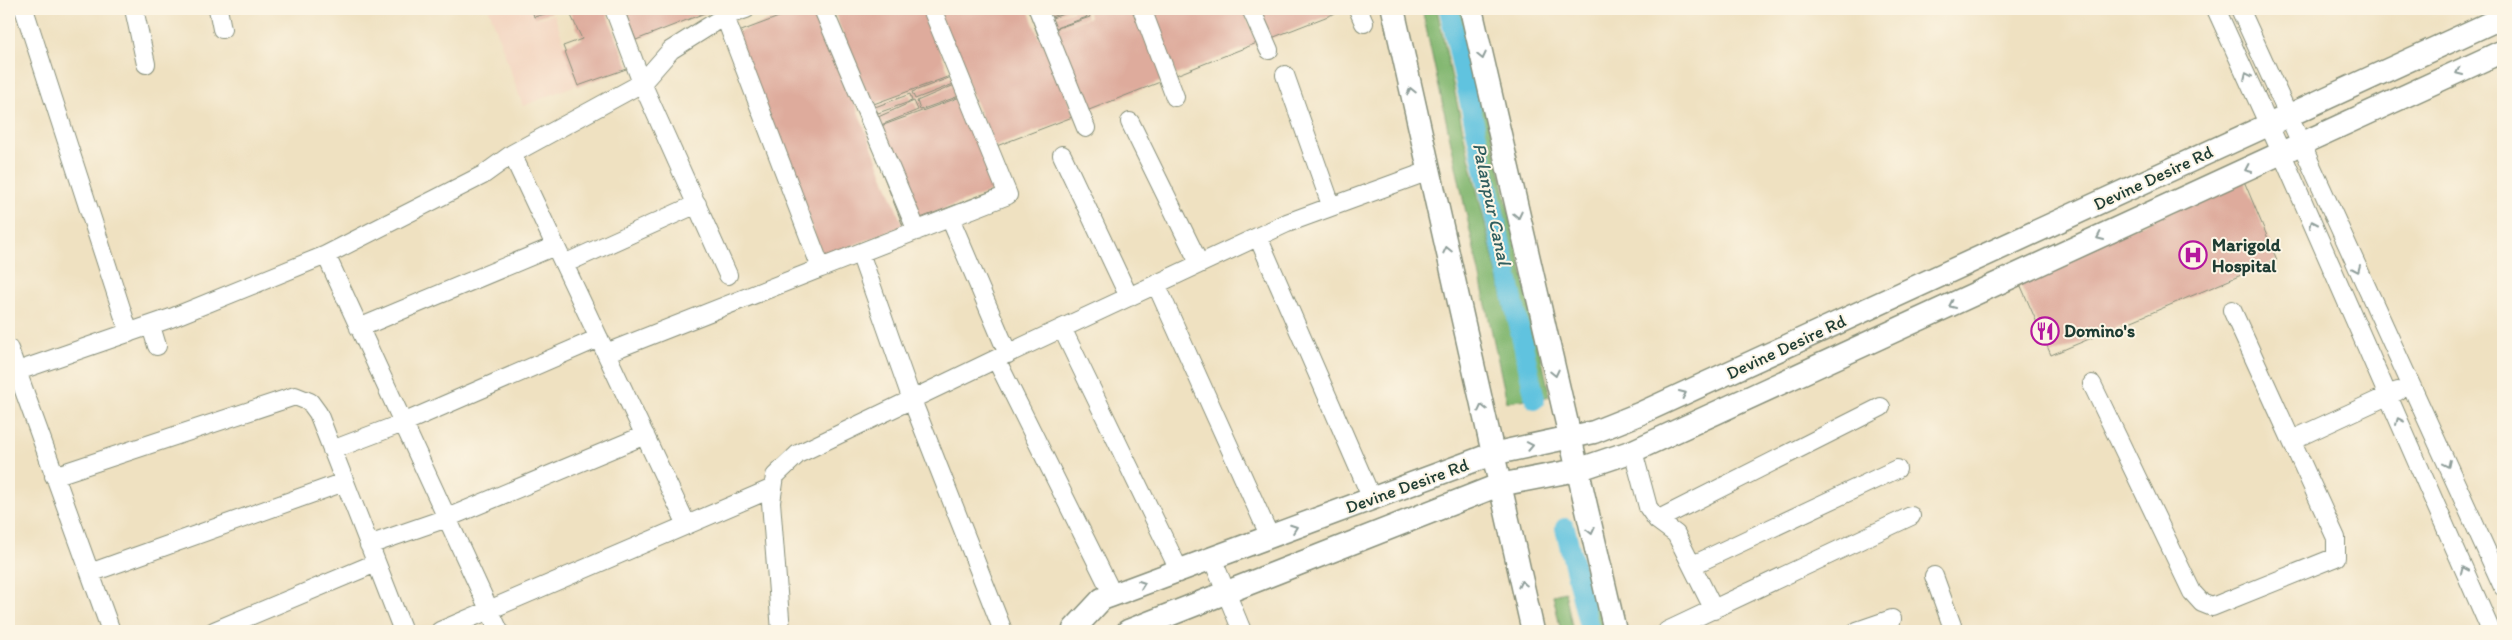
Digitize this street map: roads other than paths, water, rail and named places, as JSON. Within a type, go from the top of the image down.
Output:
[{"type":"street","points":[[24,9],[129,333]]},
{"type":"street","points":[[134,9],[146,64]]},
{"type":"street","points":[[218,9],[222,29]]},
{"type":"street","points":[[614,9],[642,83],[728,275]]},
{"type":"street","points":[[15,372],[151,326],[326,255],[483,175],[512,154],[642,83],[671,50],[724,13],[746,9]]},
{"type":"street","points":[[823,9],[917,231]]},
{"type":"street","points":[[332,450],[603,346],[860,254],[1008,195],[932,9]]},
{"type":"street","points":[[1038,9],[1086,128]]},
{"type":"street","points":[[1142,9],[1175,97]]},
{"type":"street","points":[[1250,9],[1269,50]]},
{"type":"street","points":[[1393,9],[1533,631]]},
{"type":"street","points":[[1471,9],[1615,631]]},
{"type":"street","points":[[2216,9],[2347,247],[2503,588],[2477,600]]},
{"type":"street","points":[[2240,9],[2278,120]]},
{"type":"street","points":[[724,13],[821,268]]},
{"type":"street","name":"Devine Desire Rd","points":[[1076,631],[1102,599],[1492,454],[1594,432],[1639,414],[2503,17]]},
{"type":"street","name":"Devine Desire Rd","points":[[1128,631],[1156,626],[1227,592],[1499,485],[1577,470],[1633,451],[2503,52]]},
{"type":"street","points":[[1285,75],[1331,205]]},
{"type":"street","points":[[1130,122],[1199,263]]},
{"type":"street","points":[[2292,149],[2327,257],[2490,631]]},
{"type":"street","points":[[512,154],[687,525]]},
{"type":"street","points":[[1062,155],[1129,296]]},
{"type":"street","points":[[781,631],[771,502],[775,476],[798,454],[1199,263],[1331,205],[1429,171]]},
{"type":"street","points":[[564,264],[697,204]]},
{"type":"street","points":[[950,218],[1002,356],[1113,595]]},
{"type":"street","points":[[1258,237],[1372,499]]},
{"type":"street","points":[[359,328],[555,246]]},
{"type":"street","points":[[2327,257],[2347,247]]},
{"type":"street","points":[[860,254],[912,400],[1003,631]]},
{"type":"street","points":[[326,255],[499,631]]},
{"type":"street","points":[[1156,284],[1270,537]]},
{"type":"street","points":[[2092,384],[2192,592],[2202,603],[2212,606],[2336,556],[2336,538],[2232,310]]},
{"type":"street","points":[[151,326],[157,346]]},
{"type":"street","points":[[1062,328],[1179,570]]},
{"type":"street","points":[[9,349],[15,372],[111,631]]},
{"type":"street","points":[[2292,440],[2410,386]]},
{"type":"street","points":[[54,476],[295,396],[310,402],[318,413],[403,631]]},
{"type":"street","points":[[1658,520],[1881,407]]},
{"type":"street","points":[[369,545],[447,518],[645,436]]},
{"type":"street","points":[[1633,451],[1648,507],[1658,520],[1676,534],[1714,610]]},
{"type":"street","points":[[1693,565],[1897,468]]},
{"type":"street","points":[[90,573],[344,482]]},
{"type":"street","points":[[440,631],[773,488]]},
{"type":"street","points":[[1667,631],[1911,516]]},
{"type":"street","points":[[1212,558],[1242,631]]},
{"type":"street","points":[[214,631],[376,563]]},
{"type":"street","points":[[1934,576],[1954,631]]},
{"type":"street","points":[[1857,631],[1892,619]]},
{"type":"waterway","name":"Palanpur Canal","points":[[1449,9],[1535,399]]},
{"type":"waterway","name":"Palanpur Canal","points":[[1565,528],[1590,631]]},
{"type":"place","name":"Marigold Hospital","points":[[2193,255]]},
{"type":"place","name":"Domino's","points":[[2045,331]]}]
